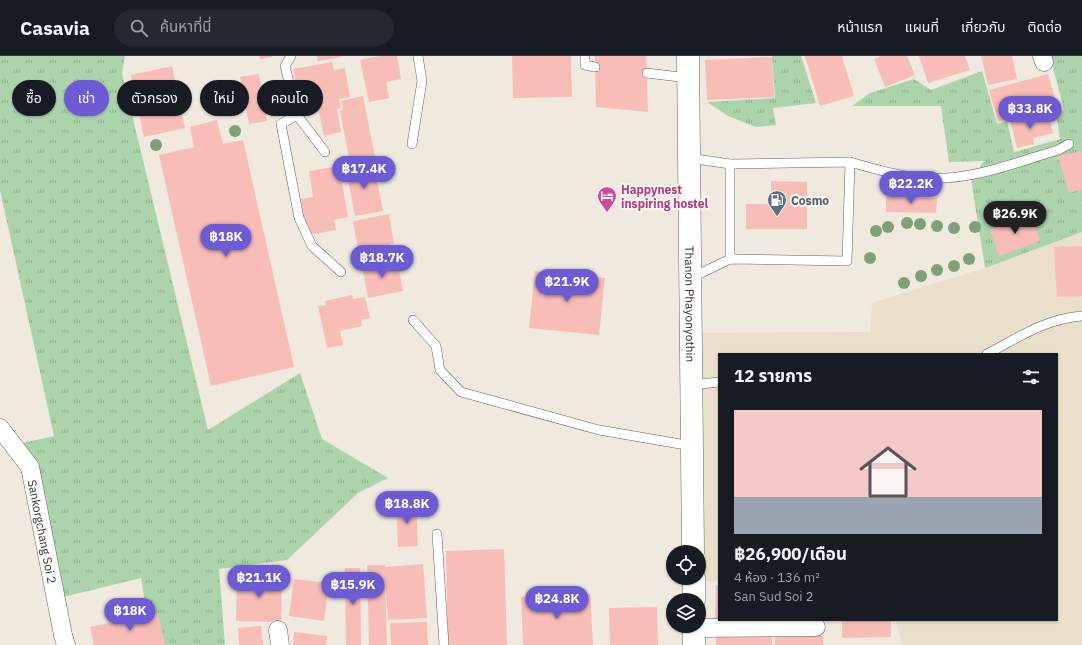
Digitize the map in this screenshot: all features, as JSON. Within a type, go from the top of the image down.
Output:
[{"type":"main road","name":"Thanon Phayonyothin","points":[[688,56],[693,545]]},
{"type":"street","name":"Sankorgchang Soi 2","points":[[0,428],[30,467],[66,645]]},
{"type":"street","points":[[706,632],[816,627]]},
{"type":"lane","points":[[288,80],[285,66],[291,56]]},
{"type":"lane","points":[[412,144],[422,81],[418,56]]},
{"type":"lane","points":[[585,56],[585,65],[595,68]]},
{"type":"lane","points":[[647,73],[688,78]]},
{"type":"lane","points":[[295,116],[281,124],[299,218],[312,246],[341,272]]},
{"type":"lane","points":[[298,116],[325,152]]},
{"type":"lane","points":[[689,158],[730,164],[850,162],[907,176],[945,178],[997,168],[1058,150],[1069,144]]},
{"type":"lane","points":[[690,278],[730,259],[847,261],[850,162]]},
{"type":"lane","points":[[730,164],[730,259]]},
{"type":"lane","points":[[989,353],[1042,325],[1063,318],[1082,316]]},
{"type":"lane","points":[[413,320],[436,346],[440,370],[461,392],[599,430],[692,446]]},
{"type":"lane","points":[[692,385],[718,382]]},
{"type":"lane","points":[[437,534],[444,645]]},
{"type":"shaded area","points":[[1082,232],[1082,645],[902,645],[896,621],[1058,621],[1058,353],[718,353],[718,581],[706,582],[706,545],[699,545],[691,333],[871,332],[872,303],[985,268]]},
{"type":"green space","points":[[0,56],[125,56],[122,73],[124,80],[117,80],[117,116],[132,116],[208,430],[300,373],[322,439],[388,478],[358,493],[287,560],[219,569],[225,645],[152,645],[141,578],[59,598],[18,444],[54,436],[0,190]]},
{"type":"green space","points":[[772,56],[801,56],[816,103],[773,108],[776,125],[756,127],[728,116],[707,102],[775,98]]},
{"type":"green space","points":[[1050,56],[1082,56],[1082,232],[985,268],[971,179],[984,161],[949,162],[941,106],[852,106],[870,93],[914,79],[931,90],[982,71],[997,124],[1007,121],[1014,152],[1060,139],[1056,112],[1064,110]]},
{"type":"building","points":[[259,56],[272,56],[272,57],[260,59]]},
{"type":"building","points":[[317,56],[341,56],[341,57],[318,61]]},
{"type":"building","points":[[380,56],[397,56],[401,79],[386,82],[389,98],[369,102],[360,60]]},
{"type":"building","points":[[512,56],[571,56],[572,97],[513,98]]},
{"type":"building","points":[[595,56],[646,56],[648,112],[596,107]]},
{"type":"building","points":[[805,56],[842,56],[854,96],[820,106]]},
{"type":"building","points":[[881,56],[907,56],[915,75],[885,87],[874,59]]},
{"type":"building","points":[[919,56],[965,56],[970,70],[928,83]]},
{"type":"building","points":[[981,56],[1012,56],[1017,79],[988,85]]},
{"type":"building","points":[[772,57],[774,97],[707,100],[705,60]]},
{"type":"building","points":[[332,62],[334,70],[345,68],[350,97],[339,99],[341,108],[337,109],[341,132],[324,136],[320,116],[323,116],[323,80],[295,80],[293,69]]},
{"type":"building","points":[[172,66],[175,80],[132,80],[131,75]]},
{"type":"building","points":[[259,74],[260,80],[257,80],[257,116],[266,116],[267,121],[249,124],[247,116],[249,116],[249,80],[241,80],[240,77]]},
{"type":"building","points":[[1048,74],[1057,105],[998,122],[989,90]]},
{"type":"building","points":[[363,96],[375,157],[350,162],[340,111],[343,110],[341,101]]},
{"type":"building","points":[[140,116],[182,116],[185,128],[144,137]]},
{"type":"building","points":[[1029,116],[1031,122],[1049,117],[1053,133],[1033,138],[1034,144],[1017,148],[1010,120]]},
{"type":"building","points":[[217,120],[223,144],[243,140],[294,367],[211,386],[159,155],[194,147],[190,127]]},
{"type":"building","points":[[1082,151],[1082,189],[1069,193],[1058,156]]},
{"type":"building","points":[[374,165],[383,211],[355,216],[346,170]]},
{"type":"building","points":[[339,166],[348,217],[334,220],[336,230],[308,235],[301,199],[313,197],[309,171]]},
{"type":"building","name":"Cosmo","points":[[771,181],[807,182],[807,229],[746,229],[746,204],[771,204]]},
{"type":"building","points":[[886,197],[937,198],[936,213],[886,212]]},
{"type":"building","points":[[389,214],[394,244],[390,244],[392,258],[369,262],[366,248],[358,249],[353,221]]},
{"type":"building","points":[[1031,215],[1040,241],[999,256],[990,229]]},
{"type":"building","points":[[1082,246],[1082,296],[1057,297],[1054,247]]},
{"type":"building","points":[[397,260],[403,291],[368,298],[362,266]]},
{"type":"building","points":[[535,271],[605,278],[599,335],[529,328]]},
{"type":"building","points":[[352,295],[353,299],[365,297],[370,318],[361,320],[362,326],[340,331],[343,345],[327,348],[318,306],[326,305],[325,301]]},
{"type":"building","points":[[396,503],[416,503],[418,546],[398,547]]},
{"type":"building","points":[[504,549],[507,645],[448,645],[446,551]]},
{"type":"building","points":[[423,564],[427,618],[388,620],[385,579],[387,645],[369,645],[367,565],[385,565],[385,567]]},
{"type":"building","points":[[345,568],[360,568],[361,645],[346,645]]},
{"type":"building","points":[[237,576],[282,577],[281,622],[236,621]]},
{"type":"building","points":[[294,579],[329,583],[324,621],[289,616]]},
{"type":"building","points":[[716,585],[718,585],[718,621],[715,623]]},
{"type":"building","points":[[590,594],[593,645],[523,645],[521,597]]},
{"type":"building","points":[[657,607],[658,645],[610,645],[609,608]]},
{"type":"building","points":[[158,613],[165,645],[94,645],[90,627]]},
{"type":"building","points":[[842,621],[891,621],[891,637],[842,638]]},
{"type":"building","points":[[427,622],[428,645],[391,645],[390,623]]},
{"type":"building","points":[[261,626],[263,645],[239,645],[238,628]]},
{"type":"building","points":[[294,632],[327,636],[326,645],[293,645]]},
{"type":"building","points":[[716,633],[772,633],[772,645],[716,645]]},
{"type":"building","points":[[775,635],[823,636],[823,645],[775,645]]},
{"type":"place","name":"Happynest inspiring hostel","points":[[607,213]]},
{"type":"place","name":"Cosmo","points":[[777,217]]}]
